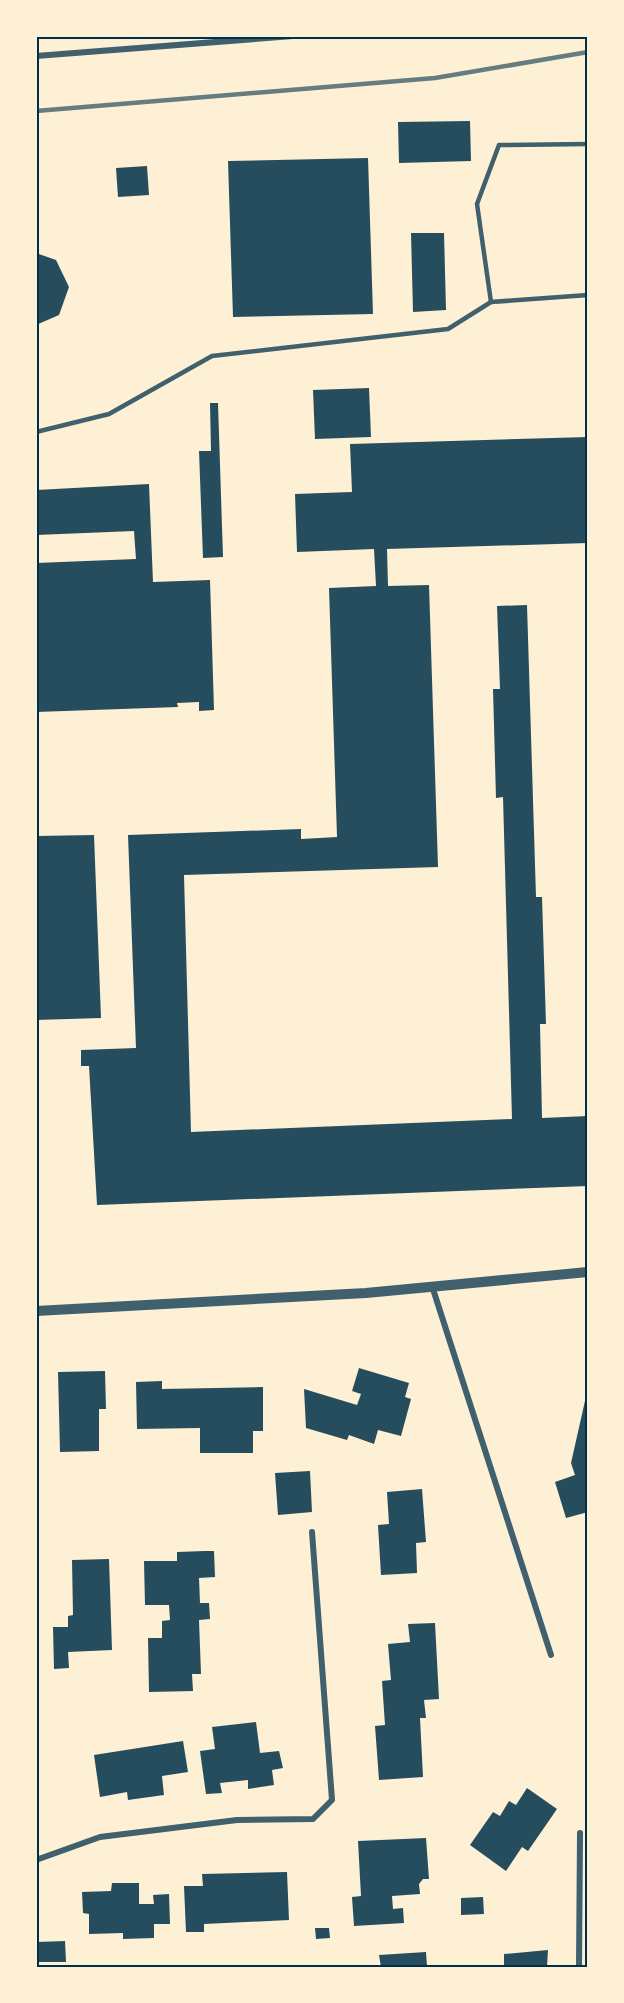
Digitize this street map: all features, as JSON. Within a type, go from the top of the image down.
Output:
[{"type":"street","points":[[36,56],[293,36]]},
{"type":"street","points":[[36,1311],[354,1293],[588,1272]]},
{"type":"street","points":[[432,1286],[551,1656]]},
{"type":"street","points":[[36,1860],[100,1837],[237,1820],[313,1819],[332,1800],[312,1532]]},
{"type":"street","points":[[579,1967],[580,1833]]},
{"type":"lane","points":[[491,302],[477,204],[499,145],[588,144]]},
{"type":"lane","points":[[36,432],[109,414],[212,356],[448,329],[491,302],[588,295]]},
{"type":"building","points":[[470,121],[471,161],[399,163],[398,122]]},
{"type":"building","points":[[368,158],[373,314],[233,317],[228,161]]},
{"type":"building","points":[[147,166],[149,195],[118,197],[116,168]]},
{"type":"building","points":[[411,233],[444,233],[446,310],[413,312]]},
{"type":"building","points":[[36,253],[56,260],[69,287],[59,315],[36,325]]},
{"type":"building","points":[[369,388],[371,437],[315,439],[313,390]]},
{"type":"building","points":[[210,403],[218,403],[223,557],[203,558],[199,451],[211,451]]},
{"type":"building","points":[[588,437],[588,543],[387,549],[388,586],[429,585],[438,867],[184,875],[191,1132],[512,1119],[503,797],[496,798],[493,689],[500,689],[497,606],[527,605],[536,897],[542,897],[546,1024],[540,1024],[542,1118],[588,1116],[588,1186],[97,1205],[89,1066],[81,1066],[81,1050],[136,1048],[128,835],[301,829],[301,839],[337,837],[329,588],[376,586],[374,549],[297,552],[295,494],[352,492],[350,444]]},
{"type":"building","points":[[149,484],[153,582],[210,580],[214,710],[199,711],[199,702],[177,703],[178,707],[36,712],[36,563],[136,559],[134,531],[36,535],[36,490]]},
{"type":"building","points":[[94,835],[101,1018],[36,1020],[36,836]]},
{"type":"building","points":[[359,1368],[409,1383],[405,1397],[411,1399],[401,1436],[378,1430],[374,1444],[349,1435],[347,1440],[306,1428],[304,1389],[357,1405],[361,1394],[352,1391]]},
{"type":"building","points":[[105,1371],[106,1409],[99,1409],[99,1451],[60,1452],[58,1372]]},
{"type":"building","points":[[162,1381],[162,1389],[263,1387],[263,1431],[253,1431],[253,1453],[200,1453],[200,1428],[137,1429],[136,1382]]},
{"type":"building","points":[[587,1392],[588,1512],[566,1518],[555,1482],[575,1475],[571,1463]]},
{"type":"building","points":[[310,1471],[312,1512],[278,1515],[275,1473]]},
{"type":"building","points":[[422,1489],[426,1542],[416,1543],[417,1573],[381,1575],[378,1525],[389,1524],[387,1492]]},
{"type":"building","points":[[214,1551],[215,1577],[199,1578],[200,1603],[209,1603],[210,1619],[199,1620],[201,1674],[192,1674],[193,1691],[149,1692],[148,1638],[162,1638],[162,1621],[170,1620],[169,1605],[145,1605],[144,1561],[177,1561],[177,1552]]},
{"type":"building","points":[[109,1559],[112,1650],[68,1652],[69,1668],[54,1669],[53,1627],[68,1627],[68,1616],[73,1615],[72,1560]]},
{"type":"building","points":[[435,1623],[439,1699],[424,1700],[426,1718],[420,1718],[423,1777],[379,1780],[375,1726],[385,1725],[382,1681],[391,1680],[388,1644],[410,1642],[408,1624]]},
{"type":"building","points":[[256,1722],[260,1753],[279,1751],[283,1768],[272,1770],[274,1785],[248,1789],[248,1780],[220,1783],[222,1793],[206,1794],[200,1751],[215,1749],[212,1727]]},
{"type":"building","points":[[183,1741],[188,1772],[162,1776],[164,1795],[128,1800],[127,1792],[100,1797],[94,1755]]},
{"type":"building","points":[[527,1788],[557,1809],[528,1851],[522,1847],[506,1871],[470,1845],[493,1812],[500,1816],[509,1801],[516,1805]]},
{"type":"building","points":[[426,1838],[429,1879],[423,1879],[419,1884],[420,1894],[392,1896],[393,1909],[403,1908],[404,1923],[354,1926],[352,1897],[361,1896],[358,1841]]},
{"type":"building","points":[[287,1872],[289,1920],[204,1924],[204,1932],[186,1932],[184,1886],[203,1886],[202,1874]]},
{"type":"building","points":[[112,1883],[139,1883],[139,1904],[154,1904],[153,1895],[169,1894],[170,1924],[154,1924],[154,1938],[123,1939],[123,1933],[89,1934],[89,1914],[83,1913],[82,1892],[111,1891]]},
{"type":"building","points":[[483,1897],[484,1914],[461,1915],[461,1898]]},
{"type":"building","points":[[315,1928],[329,1928],[330,1938],[316,1939]]},
{"type":"building","points":[[65,1941],[66,1962],[37,1962],[37,1942]]},
{"type":"building","points":[[548,1950],[547,1967],[504,1967],[504,1954]]},
{"type":"building","points":[[426,1952],[427,1967],[381,1967],[379,1955]]},
{"type":"railway","points":[[36,111],[435,78],[588,52]]}]
